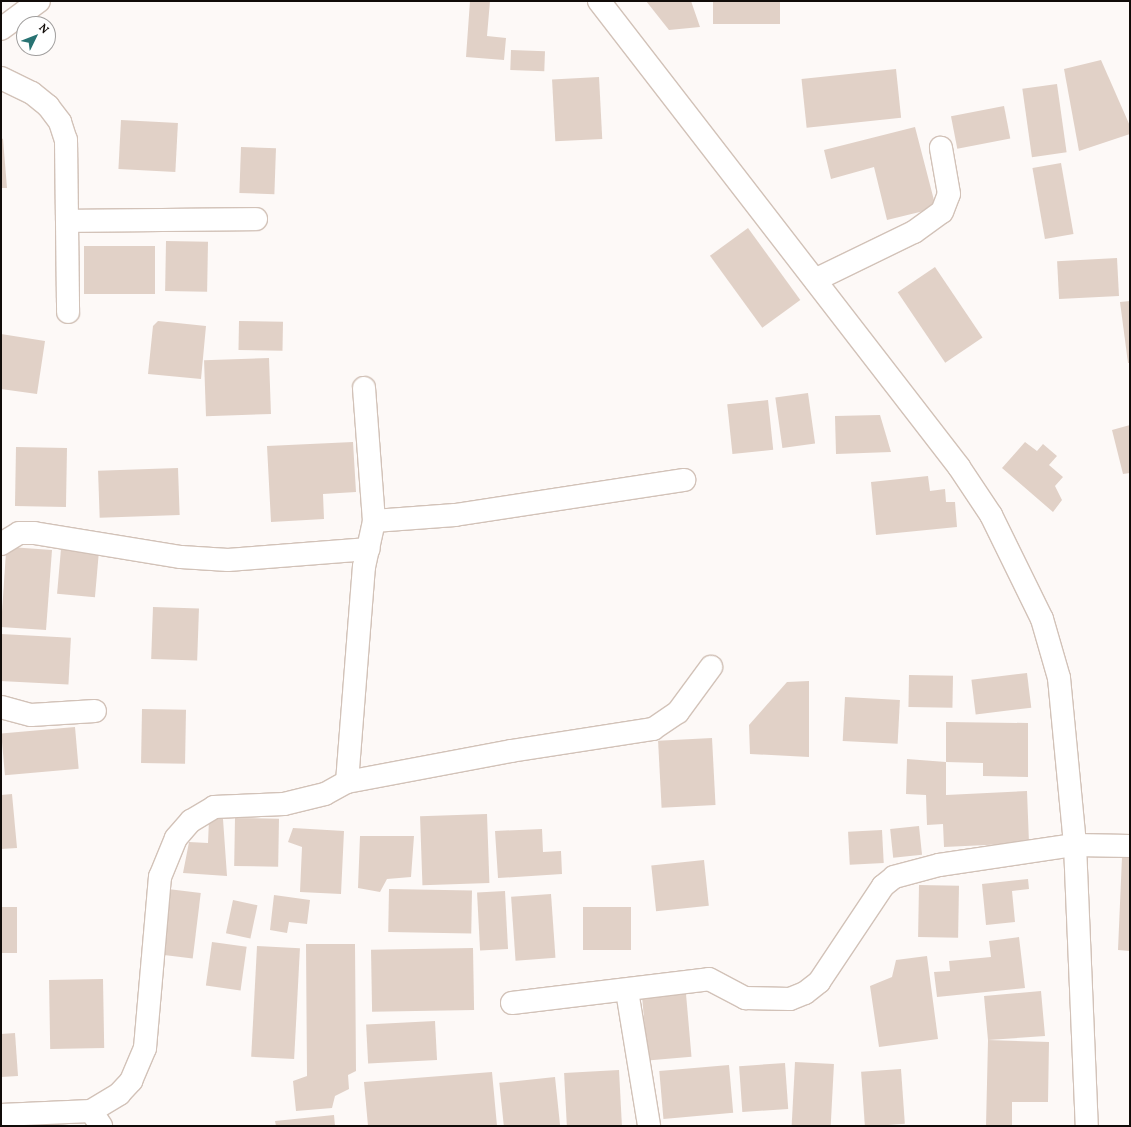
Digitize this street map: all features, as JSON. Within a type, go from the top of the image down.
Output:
[{"type":"street","points":[[1,29],[40,1]]},
{"type":"street","points":[[599,1],[959,467],[991,516],[1022,572],[1042,619],[1059,678],[1075,845],[1087,1126]]},
{"type":"street","points":[[1,78],[32,93],[60,122],[66,140],[68,312]]},
{"type":"street","points":[[815,280],[914,232],[942,212],[949,194],[941,148]]},
{"type":"street","points":[[68,221],[256,219]]},
{"type":"street","points":[[347,782],[360,613],[368,550],[374,521],[364,388]]},
{"type":"street","points":[[374,521],[454,515],[684,480]]},
{"type":"street","points":[[1,544],[19,533],[34,533],[181,557],[228,560],[368,550]]},
{"type":"street","points":[[1,1115],[96,1118],[131,1081],[145,1048],[160,877],[176,838],[191,821],[214,807],[284,804],[325,794],[347,782],[653,729],[678,712],[711,667]]},
{"type":"street","points":[[1,707],[31,715],[95,711]]},
{"type":"street","points":[[512,1003],[627,991],[709,978],[745,998],[790,999],[805,993],[819,982],[883,886],[894,878],[939,865],[1075,845],[1130,846]]},
{"type":"street","points":[[627,991],[649,1126]]},
{"type":"building","points":[[470,1],[490,1],[487,36],[506,38],[504,60],[466,57]]},
{"type":"building","points":[[646,1],[691,1],[700,27],[669,30]]},
{"type":"building","points":[[713,1],[780,1],[780,24],[713,24]]},
{"type":"building","points":[[511,50],[545,51],[544,71],[510,70]]},
{"type":"building","points":[[1101,60],[1130,126],[1130,134],[1079,151],[1064,69]]},
{"type":"building","points":[[896,69],[901,118],[807,128],[802,79]]},
{"type":"building","points":[[599,77],[602,139],[555,141],[552,79]]},
{"type":"building","points":[[1057,84],[1067,152],[1032,157],[1022,89]]},
{"type":"building","points":[[1004,106],[1010,138],[957,149],[951,116]]},
{"type":"building","points":[[121,120],[178,123],[175,172],[118,169]]},
{"type":"building","points":[[915,127],[936,208],[887,220],[874,167],[831,179],[824,150]]},
{"type":"building","points":[[1,138],[3,139],[7,188],[1,188]]},
{"type":"building","points":[[241,147],[276,148],[274,194],[239,193]]},
{"type":"building","points":[[1061,163],[1074,234],[1045,239],[1032,168]]},
{"type":"building","points":[[748,228],[800,300],[762,328],[710,256]]},
{"type":"building","points":[[166,241],[208,242],[207,292],[165,291]]},
{"type":"building","points":[[84,246],[155,246],[155,294],[84,294]]},
{"type":"building","points":[[1117,258],[1119,296],[1059,299],[1057,261]]},
{"type":"building","points":[[935,267],[983,337],[945,363],[898,292]]},
{"type":"building","points":[[1130,301],[1130,363],[1128,363],[1120,302]]},
{"type":"building","points":[[158,321],[206,326],[201,379],[148,374],[153,326]]},
{"type":"building","points":[[239,321],[283,322],[282,351],[238,350]]},
{"type":"building","points":[[1,334],[45,341],[37,394],[1,389]]},
{"type":"building","points":[[269,358],[271,414],[206,416],[204,360]]},
{"type":"building","points":[[808,393],[815,444],[782,448],[775,398]]},
{"type":"building","points":[[768,400],[773,450],[732,454],[727,404]]},
{"type":"building","points":[[880,415],[891,452],[836,454],[835,416]]},
{"type":"building","points":[[1130,425],[1130,473],[1123,474],[1112,430]]},
{"type":"building","points":[[353,442],[356,492],[323,494],[324,519],[271,522],[267,446]]},
{"type":"building","points":[[1025,442],[1037,451],[1043,444],[1057,456],[1049,465],[1063,477],[1055,486],[1062,500],[1053,512],[1002,468]]},
{"type":"building","points":[[16,447],[67,448],[66,507],[15,506]]},
{"type":"building","points":[[178,468],[180,515],[100,518],[98,471]]},
{"type":"building","points":[[928,476],[930,491],[945,489],[946,502],[955,502],[957,527],[876,535],[871,482]]},
{"type":"building","points":[[10,547],[52,550],[46,630],[1,627],[6,552]]},
{"type":"building","points":[[61,549],[99,552],[95,597],[57,594]]},
{"type":"building","points":[[153,607],[199,609],[197,661],[151,659]]},
{"type":"building","points":[[1,634],[71,638],[68,685],[1,681]]},
{"type":"building","points":[[1027,673],[1031,708],[976,715],[971,680]]},
{"type":"building","points":[[909,675],[953,676],[952,708],[908,707]]},
{"type":"building","points":[[809,681],[809,757],[750,754],[749,725],[787,682]]},
{"type":"building","points":[[845,697],[900,700],[898,744],[843,741]]},
{"type":"building","points":[[142,709],[186,710],[185,764],[141,763]]},
{"type":"building","points":[[946,722],[1028,723],[1028,777],[983,776],[983,763],[946,762]]},
{"type":"building","points":[[75,727],[79,769],[5,775],[1,733]]},
{"type":"building","points":[[712,738],[716,805],[662,808],[658,741]]},
{"type":"building","points":[[907,759],[946,762],[946,795],[1027,791],[1029,843],[944,847],[943,824],[927,825],[926,795],[906,794]]},
{"type":"building","points":[[12,794],[17,848],[1,849],[1,795]]},
{"type":"building","points":[[487,814],[489,883],[422,885],[420,816]]},
{"type":"building","points":[[235,818],[279,819],[278,867],[234,866]]},
{"type":"building","points":[[209,819],[223,819],[227,876],[183,873],[189,842],[208,843]]},
{"type":"building","points":[[919,826],[922,855],[893,858],[890,829]]},
{"type":"building","points":[[293,828],[344,831],[341,894],[300,892],[302,847],[288,842]]},
{"type":"building","points":[[542,829],[543,852],[561,851],[562,874],[498,878],[495,831]]},
{"type":"building","points":[[882,830],[884,863],[850,865],[848,832]]},
{"type":"building","points":[[360,836],[414,836],[411,877],[387,879],[380,892],[358,888]]},
{"type":"building","points":[[1122,857],[1130,857],[1130,951],[1118,950]]},
{"type":"building","points":[[704,860],[709,906],[656,911],[651,866]]},
{"type":"building","points":[[1028,879],[1029,889],[1012,891],[1015,922],[986,925],[982,884]]},
{"type":"building","points":[[919,885],[959,886],[958,938],[918,937]]},
{"type":"building","points":[[168,889],[201,893],[193,959],[160,955]]},
{"type":"building","points":[[389,889],[472,890],[471,933],[388,932]]},
{"type":"building","points":[[505,891],[508,949],[480,950],[477,892]]},
{"type":"building","points":[[551,894],[555,958],[516,961],[511,897]]},
{"type":"building","points":[[274,895],[310,900],[307,924],[289,922],[287,933],[270,930]]},
{"type":"building","points":[[233,900],[257,905],[250,938],[226,933]]},
{"type":"building","points":[[1,907],[17,907],[17,953],[1,953]]},
{"type":"building","points":[[583,907],[631,907],[631,950],[583,950]]},
{"type":"building","points":[[1019,937],[1025,988],[937,997],[934,972],[950,971],[949,961],[991,957],[989,941]]},
{"type":"building","points":[[212,942],[247,947],[241,990],[206,986]]},
{"type":"building","points":[[306,944],[355,944],[356,1071],[348,1075],[349,1089],[335,1096],[332,1108],[296,1111],[293,1081],[307,1076]]},
{"type":"building","points":[[257,946],[300,948],[294,1059],[251,1057]]},
{"type":"building","points":[[473,948],[474,1010],[372,1012],[371,950]]},
{"type":"building","points":[[927,956],[938,1039],[879,1047],[870,986],[892,977],[896,960]]},
{"type":"building","points":[[103,979],[104,1048],[50,1049],[49,980]]},
{"type":"building","points":[[1041,991],[1045,1036],[988,1040],[984,996]]},
{"type":"building","points":[[686,994],[691,1057],[648,1061],[642,998]]},
{"type":"building","points":[[435,1021],[437,1060],[368,1064],[366,1025]]},
{"type":"building","points":[[15,1033],[18,1076],[1,1077],[1,1034]]},
{"type":"building","points":[[988,1040],[1049,1042],[1048,1102],[1012,1102],[1012,1126],[986,1126]]},
{"type":"building","points":[[795,1062],[834,1064],[831,1126],[792,1126]]},
{"type":"building","points":[[785,1063],[788,1109],[742,1112],[739,1066]]},
{"type":"building","points":[[729,1065],[733,1113],[663,1119],[659,1071]]},
{"type":"building","points":[[901,1069],[905,1124],[865,1126],[861,1072]]},
{"type":"building","points":[[619,1070],[622,1126],[567,1126],[564,1073]]},
{"type":"building","points":[[492,1072],[497,1126],[368,1126],[364,1082]]},
{"type":"building","points":[[555,1077],[560,1126],[504,1126],[499,1083]]},
{"type":"building","points":[[334,1115],[335,1126],[276,1126],[275,1121]]},
{"type":"building","points":[[18,1123],[59,1123],[59,1126],[18,1126]]}]
